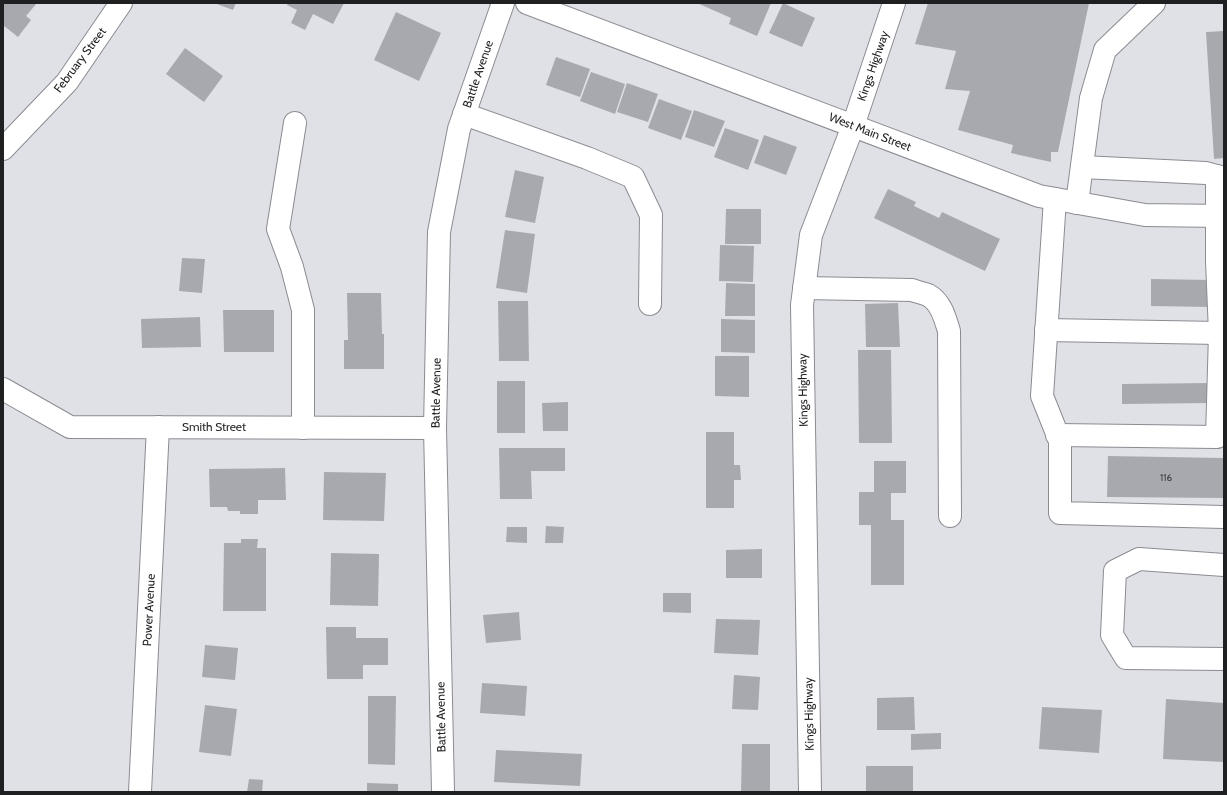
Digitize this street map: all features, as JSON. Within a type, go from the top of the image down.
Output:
[{"type":"street","name":"February Street","points":[[3,149],[67,82],[121,3]]},
{"type":"street","name":"Battle Avenue","points":[[443,792],[435,428],[439,232],[459,129],[503,3]]},
{"type":"street","name":"West Main Street","points":[[527,3],[1039,196],[1145,215],[1221,216]]},
{"type":"street","name":"Kings Highway","points":[[810,792],[802,305],[811,235],[853,126],[894,3]]},
{"type":"street","points":[[1077,203],[1091,98],[1105,50],[1154,3]]},
{"type":"street","points":[[464,114],[587,158],[633,177],[651,215],[650,304]]},
{"type":"street","points":[[295,123],[278,229],[292,267],[303,310],[303,428]]},
{"type":"street","points":[[1057,435],[1217,436],[1220,333],[1217,261],[1221,216],[1221,177],[1206,173],[1082,167]]},
{"type":"street","points":[[1055,199],[1042,396],[1060,441],[1060,512],[1224,518]]},
{"type":"street","points":[[804,288],[912,290],[928,295],[936,301],[943,313],[949,331],[950,516]]},
{"type":"street","points":[[1046,330],[1220,333]]},
{"type":"street","name":"Smith Street","points":[[3,389],[70,427],[435,428]]},
{"type":"street","name":"Power Avenue","points":[[140,792],[158,427]]},
{"type":"street","points":[[1224,565],[1139,559],[1115,571],[1112,635],[1126,658],[1224,660]]},
{"type":"building","points":[[3,3],[37,3],[26,16],[31,20],[18,37],[3,25]]},
{"type":"building","points":[[214,3],[236,3],[233,10]]},
{"type":"building","points":[[288,3],[344,3],[333,24],[313,14],[305,30],[291,23],[297,10],[287,5]]},
{"type":"building","points":[[697,3],[771,3],[757,36],[729,24],[731,18]]},
{"type":"building","points":[[783,3],[815,18],[802,47],[769,33]]},
{"type":"building","points":[[928,3],[1089,3],[1058,152],[1051,152],[1051,162],[1011,153],[1013,145],[958,130],[970,91],[945,89],[956,51],[915,44]]},
{"type":"building","points":[[396,12],[441,33],[419,81],[374,60]]},
{"type":"building","points":[[1224,31],[1224,158],[1214,159],[1206,32]]},
{"type":"building","points":[[185,48],[223,76],[204,102],[166,74]]},
{"type":"building","points":[[556,57],[590,69],[580,97],[546,85]]},
{"type":"building","points":[[591,72],[625,84],[615,114],[580,101]]},
{"type":"building","points":[[627,83],[658,94],[648,122],[617,112]]},
{"type":"building","points":[[659,99],[692,111],[681,140],[648,128]]},
{"type":"building","points":[[694,110],[725,121],[714,147],[685,137]]},
{"type":"building","points":[[725,128],[759,140],[748,170],[714,157]]},
{"type":"building","points":[[764,135],[797,147],[786,175],[754,163]]},
{"type":"building","points":[[515,170],[544,177],[535,223],[505,217]]},
{"type":"building","points":[[888,189],[916,202],[914,206],[939,218],[942,212],[1000,239],[985,271],[874,218]]},
{"type":"building","points":[[726,209],[761,209],[761,244],[725,244]]},
{"type":"building","points":[[505,230],[535,234],[527,293],[496,288]]},
{"type":"building","points":[[720,245],[754,246],[753,282],[719,281]]},
{"type":"building","points":[[182,258],[205,259],[202,293],[179,291]]},
{"type":"building","points":[[1151,279],[1210,280],[1210,307],[1151,306]]},
{"type":"building","points":[[726,283],[755,284],[755,316],[725,316]]},
{"type":"building","points":[[347,293],[381,293],[382,334],[384,334],[384,369],[344,369],[344,340],[348,340]]},
{"type":"building","points":[[498,301],[528,301],[529,361],[499,361]]},
{"type":"building","points":[[898,303],[900,347],[866,347],[865,304]]},
{"type":"building","points":[[223,310],[274,310],[274,352],[224,352]]},
{"type":"building","points":[[200,317],[201,347],[142,348],[141,319]]},
{"type":"building","points":[[721,319],[755,320],[755,353],[721,352]]},
{"type":"building","points":[[858,350],[891,350],[892,443],[859,443]]},
{"type":"building","points":[[715,356],[749,356],[749,397],[715,396]]},
{"type":"building","points":[[497,381],[525,381],[525,433],[497,433]]},
{"type":"building","points":[[1213,383],[1213,403],[1122,404],[1122,384]]},
{"type":"building","points":[[568,402],[568,431],[543,431],[542,403]]},
{"type":"building","points":[[706,432],[734,432],[734,465],[740,465],[741,480],[734,480],[734,508],[706,508]]},
{"type":"building","points":[[499,448],[565,448],[565,471],[531,471],[532,499],[500,499]]},
{"type":"building","points":[[1108,456],[1224,458],[1224,498],[1107,497]]},
{"type":"building","points":[[874,461],[906,461],[906,493],[891,493],[891,520],[904,520],[904,585],[871,585],[871,525],[859,525],[859,492],[874,492]]},
{"type":"building","points":[[285,468],[286,500],[258,500],[258,514],[240,514],[240,511],[228,511],[227,507],[210,507],[209,469]]},
{"type":"building","points":[[324,472],[386,473],[384,521],[323,520]]},
{"type":"building","points":[[546,526],[564,527],[563,543],[545,543]]},
{"type":"building","points":[[507,527],[527,527],[527,543],[506,542]]},
{"type":"building","points":[[241,539],[258,539],[257,548],[266,548],[266,611],[223,611],[224,543],[241,543]]},
{"type":"building","points":[[762,549],[762,578],[726,578],[726,550]]},
{"type":"building","points":[[331,553],[379,554],[378,606],[330,605]]},
{"type":"building","points":[[663,593],[691,593],[691,613],[663,612]]},
{"type":"building","points":[[519,612],[521,640],[486,643],[483,615]]},
{"type":"building","points":[[716,619],[760,620],[758,655],[714,653]]},
{"type":"building","points":[[326,627],[356,627],[356,638],[388,638],[388,665],[363,665],[363,679],[327,679]]},
{"type":"building","points":[[205,645],[238,648],[235,680],[202,677]]},
{"type":"building","points":[[734,675],[760,677],[758,710],[732,709]]},
{"type":"building","points":[[482,683],[527,686],[525,716],[480,713]]},
{"type":"building","points":[[368,696],[396,696],[395,765],[368,764]]},
{"type":"building","points":[[914,697],[915,730],[877,730],[877,698]]},
{"type":"building","points":[[1166,699],[1224,703],[1224,762],[1163,759]]},
{"type":"building","points":[[205,705],[237,709],[231,756],[199,752]]},
{"type":"building","points":[[1042,707],[1102,710],[1099,753],[1039,749]]},
{"type":"building","points":[[941,733],[941,749],[911,750],[911,734]]},
{"type":"building","points":[[742,744],[770,744],[770,792],[741,792]]},
{"type":"building","points":[[496,750],[582,754],[580,786],[494,782]]},
{"type":"building","points":[[866,766],[913,766],[913,792],[866,792]]},
{"type":"building","points":[[249,779],[263,780],[262,792],[247,792]]},
{"type":"building","points":[[367,783],[398,784],[398,792],[367,792]]}]
